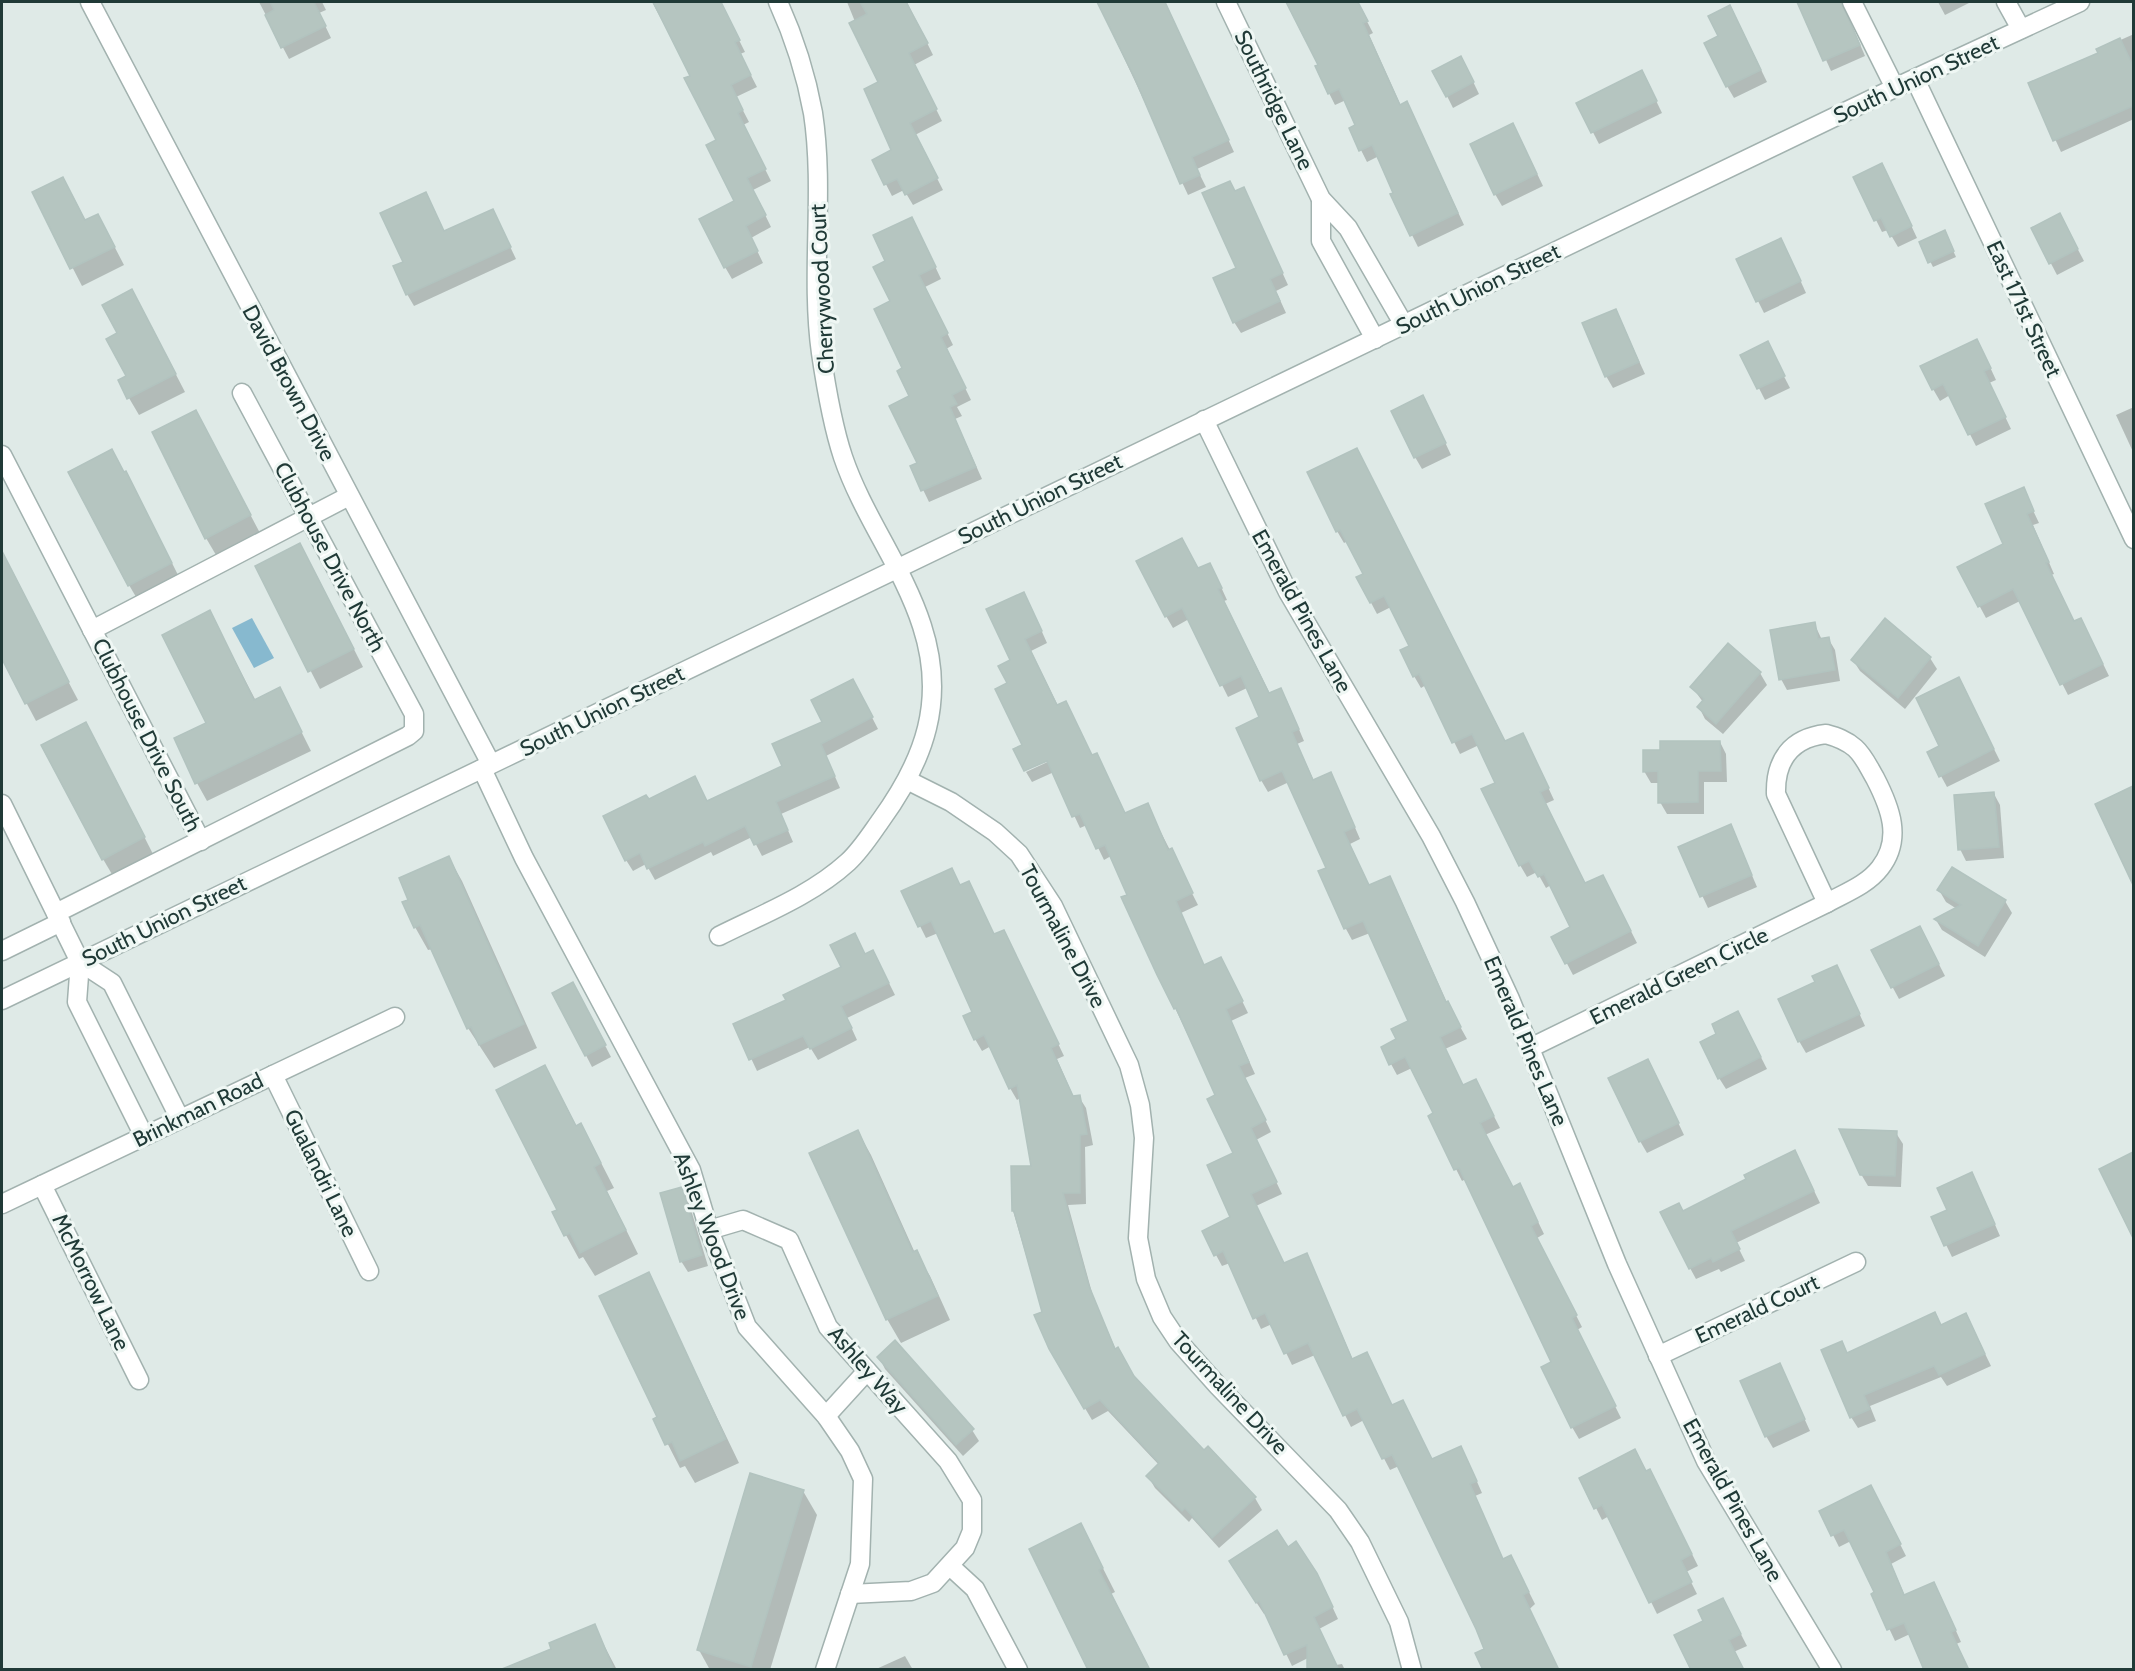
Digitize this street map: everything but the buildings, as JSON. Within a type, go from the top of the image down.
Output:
[{"type":"street","name":"David Brown Drive","points":[[90,2],[349,496],[486,766]]},
{"type":"street","name":"Cherrywood Court","points":[[719,936],[785,904],[849,862],[889,809],[924,746],[933,686],[931,657],[921,623],[843,458],[821,350],[817,171],[813,115],[791,31],[778,2]]},
{"type":"street","name":"Southridge Lane","points":[[1226,2],[1321,199],[1348,228],[1404,325]]},
{"type":"street","points":[[1852,2],[1895,88]]},
{"type":"street","points":[[2006,2],[2021,29]]},
{"type":"street","name":"South Union Street","points":[[2,1000],[1915,78],[2080,2]]},
{"type":"street","name":"East 171st Street","points":[[1915,78],[2133,539]]},
{"type":"street","name":"Southridge Lane","points":[[1321,199],[1321,242],[1374,339]]},
{"type":"street","name":"Clubhouse Drive North","points":[[242,393],[414,714],[415,723]]},
{"type":"street","name":"Emerald Pines Lane","points":[[1204,420],[1288,592],[1431,836],[1465,902],[1530,1048],[1617,1264],[1706,1461],[1832,1670]]},
{"type":"street","name":"Clubhouse Drive South","points":[[2,455],[201,841]]},
{"type":"street","name":"Clubhouse Drive South","points":[[92,630],[349,496]]},
{"type":"street","name":"South Union Street","points":[[2,951],[59,917],[201,841],[408,736],[414,731],[415,723]]},
{"type":"street","name":"Emerald Green Circle","points":[[1530,1048],[1827,903],[1865,883],[1881,868],[1889,851],[1894,829],[1883,795],[1864,759],[1842,739],[1826,734],[1801,740],[1790,748],[1780,762],[1776,778],[1776,794],[1827,903]]},
{"type":"street","name":"Ashley Wood Drive","points":[[486,766],[524,858],[691,1170],[709,1230],[747,1327],[826,1416],[850,1451],[862,1479],[860,1564],[825,1670]]},
{"type":"street","name":"Tourmaline Drive","points":[[907,780],[951,802],[995,832],[1019,854],[1047,897],[1129,1065],[1140,1105],[1144,1138],[1138,1238],[1146,1279],[1162,1317],[1178,1341],[1218,1386],[1338,1510],[1360,1542],[1399,1622],[1412,1670]]},
{"type":"street","points":[[2,804],[80,962],[77,1002],[144,1136]]},
{"type":"street","points":[[80,962],[112,983],[180,1119]]},
{"type":"street","name":"Brinkman Road","points":[[2,1204],[395,1017]]},
{"type":"street","name":"Gualandri Lane","points":[[273,1074],[369,1271]]},
{"type":"street","name":"McMorrow Lane","points":[[42,1185],[139,1380]]},
{"type":"street","name":"Ashley Way","points":[[709,1230],[743,1220],[789,1240],[828,1327],[948,1461],[972,1500],[972,1531],[965,1548],[933,1583],[911,1591],[850,1594]]},
{"type":"street","name":"Emerald Court","points":[[1658,1356],[1856,1262]]},
{"type":"street","points":[[826,1416],[867,1371]]},
{"type":"street","points":[[950,1566],[975,1589],[1018,1670]]},
{"type":"water","points":[[252,618],[274,658],[254,668],[232,628]]}]
